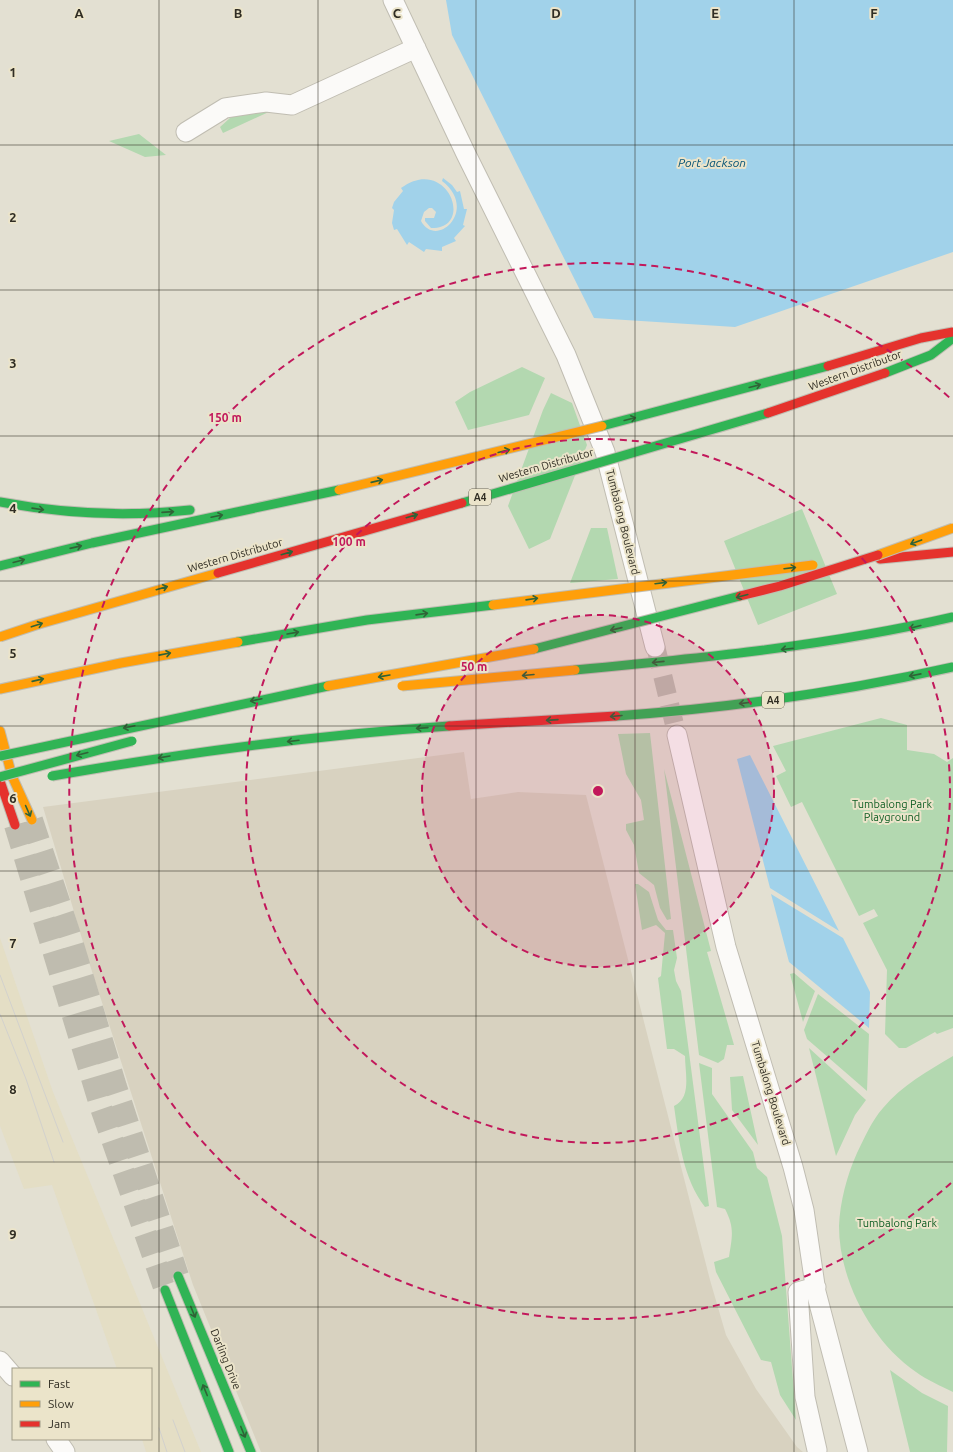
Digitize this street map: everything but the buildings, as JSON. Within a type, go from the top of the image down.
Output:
[{"type":"main road","points":[[0,566],[92,543],[339,490],[483,456],[664,410],[867,355],[921,338],[953,332]]},
{"type":"main road","name":"Western Distributor","points":[[0,637],[90,609],[737,424],[861,382],[931,355],[953,338]]},
{"type":"main road","points":[[222,505],[339,490]]},
{"type":"main road","points":[[0,502],[55,512],[98,515],[152,513],[199,508]]},
{"type":"main road","points":[[0,756],[307,690],[534,649],[614,630],[780,586],[901,547],[953,528]]},
{"type":"main road","points":[[0,689],[113,664],[325,626],[669,582],[953,552]]},
{"type":"main road","points":[[880,559],[931,563]]},
{"type":"main road","points":[[393,686],[603,668],[801,647],[905,629],[953,617]]},
{"type":"main road","name":"A4","points":[[45,777],[171,755],[310,739],[402,730],[696,709],[793,697],[953,667]]},
{"type":"main road","points":[[187,726],[339,691],[362,689]]},
{"type":"main road","points":[[0,731],[12,776],[32,820]]},
{"type":"main road","points":[[0,777],[142,738]]},
{"type":"main road","points":[[0,781],[15,825]]},
{"type":"main road","points":[[0,786],[23,781]]},
{"type":"main road","name":"Darling Drive","points":[[178,1276],[251,1452]]},
{"type":"main road","points":[[165,1290],[229,1452]]},
{"type":"street","name":"Tumbalong Boulevard","points":[[394,0],[466,154],[566,355],[605,452],[655,647]]},
{"type":"street","points":[[186,132],[225,108],[266,102],[292,105],[416,48]]},
{"type":"street","name":"Tumbalong Boulevard","points":[[677,735],[726,947],[793,1167],[804,1210],[816,1287],[840,1389],[858,1452]]},
{"type":"street","points":[[816,1287],[798,1292],[805,1397],[820,1449]]},
{"type":"street","points":[[0,1361],[12,1375]]},
{"type":"street","points":[[57,1440],[65,1452]]},
{"type":"shaded area","points":[[464,752],[471,799],[518,792],[586,795],[710,1280],[726,1335],[756,1389],[797,1447],[803,1452],[261,1452],[193,1285],[88,959],[43,807]]},
{"type":"shaded area","points":[[0,938],[53,1092],[201,1452],[146,1452],[142,1440],[152,1440],[152,1368],[117,1368],[52,1185],[24,1189],[0,1126]]},
{"type":"green space","points":[[257,104],[273,110],[223,133],[220,127],[230,118]]},
{"type":"green space","points":[[139,134],[166,155],[145,157],[109,141]]},
{"type":"green space","points":[[522,367],[545,378],[529,415],[468,430],[455,402],[470,392]]},
{"type":"green space","points":[[551,393],[572,403],[587,445],[550,539],[529,549],[508,506],[543,410]]},
{"type":"green space","points":[[802,509],[837,594],[758,625],[724,541]]},
{"type":"green space","points":[[591,528],[607,528],[618,579],[570,583]]},
{"type":"green space","name":"Tumbalong Park Playground","points":[[881,718],[907,725],[907,750],[934,754],[947,762],[953,758],[953,1028],[937,1034],[935,1032],[906,1048],[899,1048],[885,1034],[887,970],[863,923],[878,916],[874,909],[859,916],[802,802],[791,807],[776,776],[786,771],[773,746]]},
{"type":"green space","points":[[650,733],[671,919],[667,920],[660,908],[654,885],[639,873],[634,845],[626,830],[626,824],[644,820],[641,800],[626,774],[618,734]]},
{"type":"green space","points":[[664,769],[711,951],[707,952],[734,1045],[727,1045],[724,1059],[718,1063],[699,1055]]},
{"type":"green space","points":[[635,884],[638,884],[649,892],[658,920],[666,930],[673,930],[677,958],[674,970],[676,981],[681,991],[709,1206],[705,1207],[692,1184],[683,1159],[674,1106],[680,1102],[685,1091],[685,1056],[674,1049],[667,1049],[658,978],[661,976],[665,933],[656,925],[642,930]]},
{"type":"green space","points":[[794,973],[815,991],[803,1022],[790,974]]},
{"type":"green space","points":[[818,994],[869,1034],[867,1091],[807,1039],[804,1030]]},
{"type":"green space","points":[[809,1048],[866,1100],[855,1115],[836,1156]]},
{"type":"green space","name":"Tumbalong Park","points":[[953,1056],[953,1392],[920,1375],[900,1359],[885,1344],[872,1326],[851,1288],[840,1247],[839,1226],[842,1198],[850,1170],[875,1118],[898,1092]]},
{"type":"green space","points":[[699,1063],[712,1068],[712,1094],[753,1152],[757,1168],[767,1177],[782,1236],[796,1420],[780,1395],[771,1362],[761,1360],[716,1272],[714,1262],[729,1257],[732,1233],[725,1209],[717,1207]]},
{"type":"green space","points":[[743,1076],[758,1145],[732,1110],[730,1077]]},
{"type":"green space","points":[[890,1370],[922,1393],[948,1406],[947,1452],[910,1452]]},
{"type":"water","name":"Port Jackson","points":[[446,0],[953,0],[953,252],[735,327],[594,318],[452,35]]},
{"type":"water","points":[[443,178],[452,185],[457,192],[460,191],[464,209],[467,209],[463,225],[465,226],[454,238],[456,241],[442,247],[442,251],[426,249],[424,252],[409,242],[407,245],[397,229],[394,230],[392,223],[394,210],[392,208],[394,202],[403,191],[401,188],[417,180],[431,180],[443,186],[450,196],[453,207],[452,217],[445,225],[431,228],[425,221],[425,218],[434,218],[436,212],[432,208],[429,208],[424,212],[421,221],[428,229],[436,231],[444,228],[451,222],[456,214],[457,203],[452,192],[442,181]]},
{"type":"water","points":[[750,755],[839,931],[770,888],[737,759]]},
{"type":"water","points":[[771,894],[843,938],[870,992],[869,1028],[789,962]]},
{"type":"tunnel","points":[[656,648],[677,735]]},
{"type":"tunnel","points":[[32,820],[70,935],[116,1087],[178,1276]]},
{"type":"tunnel","points":[[15,825],[101,1108],[165,1290]]},
{"type":"tram line","points":[[0,975],[63,1142]]},
{"type":"tram line","points":[[0,1014],[26,1079],[54,1162]]},
{"type":"tram line","points":[[173,1420],[185,1452]]},
{"type":"tram line","points":[[159,1428],[167,1452]]},
{"type":"traffic: fast","points":[[885,373],[931,355],[953,338]]},
{"type":"traffic: fast","points":[[602,426],[828,366]]},
{"type":"traffic: fast","points":[[462,503],[768,413]]},
{"type":"traffic: fast","points":[[0,566],[92,543],[339,490]]},
{"type":"traffic: fast","points":[[0,502],[71,512],[119,514],[190,510]]},
{"type":"traffic: fast","points":[[534,649],[740,596]]},
{"type":"traffic: fast","points":[[238,642],[367,620],[493,605]]},
{"type":"traffic: fast","points":[[575,670],[765,650],[859,636],[953,617]]},
{"type":"traffic: fast","points":[[616,716],[743,704],[785,698],[869,684],[953,667]]},
{"type":"traffic: fast","points":[[0,756],[328,686]]},
{"type":"traffic: fast","points":[[52,776],[200,752],[349,734],[449,726]]},
{"type":"traffic: fast","points":[[0,777],[132,741]]},
{"type":"traffic: fast","points":[[178,1276],[251,1452]]},
{"type":"traffic: fast","points":[[165,1290],[229,1452]]},
{"type":"traffic: slow","points":[[339,490],[602,426]]},
{"type":"traffic: slow","points":[[878,555],[953,528]]},
{"type":"traffic: slow","points":[[493,605],[813,565]]},
{"type":"traffic: slow","points":[[0,637],[39,624],[218,573]]},
{"type":"traffic: slow","points":[[0,689],[121,663],[238,642]]},
{"type":"traffic: slow","points":[[328,686],[534,649]]},
{"type":"traffic: slow","points":[[402,686],[575,670]]},
{"type":"traffic: slow","points":[[0,731],[12,776],[32,820]]},
{"type":"traffic: jam","points":[[828,366],[921,338],[953,332]]},
{"type":"traffic: jam","points":[[768,413],[885,373]]},
{"type":"traffic: jam","points":[[218,573],[462,503]]},
{"type":"traffic: jam","points":[[880,559],[953,552]]},
{"type":"traffic: jam","points":[[740,596],[780,586],[878,555]]},
{"type":"traffic: jam","points":[[449,726],[616,716]]},
{"type":"traffic: jam","points":[[0,781],[15,825]]}]
